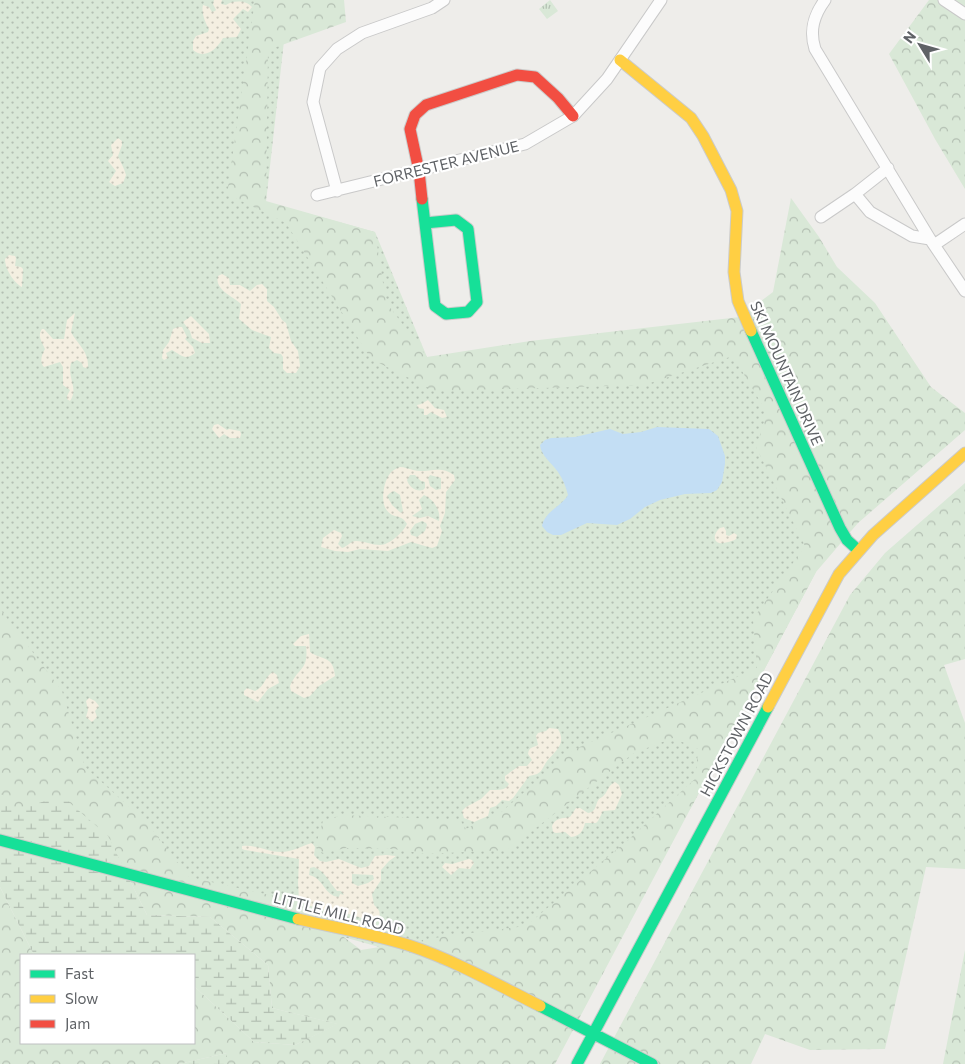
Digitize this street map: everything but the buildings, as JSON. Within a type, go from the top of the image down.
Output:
[{"type":"street","points":[[337,191],[313,102],[320,68],[337,49],[362,32],[432,8],[444,0]]},
{"type":"street","points":[[825,0],[817,11],[813,22],[812,40],[815,49],[932,242],[965,292]]},
{"type":"street","points":[[944,0],[965,14]]},
{"type":"street","name":"FORRESTER AVENUE","points":[[317,195],[525,144],[573,116],[602,86],[658,1]]},
{"type":"street","name":"SKI MOUNTAIN DRIVE","points":[[620,60],[691,118],[703,136],[727,182],[737,211],[734,272],[738,301],[840,528],[858,550]]},
{"type":"street","points":[[425,223],[456,220],[468,229],[477,302],[468,312],[446,314],[435,306],[418,171],[410,130],[415,115],[426,106],[517,75],[535,77],[558,98],[573,116]]},
{"type":"street","points":[[821,218],[888,168]]},
{"type":"street","points":[[855,194],[870,212],[912,236],[932,242],[965,224]]},
{"type":"street","name":"HICKSTOWN ROAD","points":[[577,1064],[830,588],[858,550],[873,535],[965,453]]},
{"type":"street","name":"LITTLE MILL ROAD","points":[[0,840],[288,916],[411,946],[480,975],[652,1064]]},
{"type":"green space","points":[[0,0],[299,0],[287,14],[266,202],[375,232],[427,357],[812,342],[816,572],[691,808],[575,934],[379,947],[0,840]]},
{"type":"green space","points":[[255,0],[344,0],[346,22],[268,50],[266,201],[375,232],[386,302],[427,357],[530,341],[740,317],[773,292],[791,198],[819,237],[837,267],[875,303],[931,387],[965,413],[965,430],[858,523],[816,572],[555,1064],[227,1064],[227,1053],[179,1064],[0,1064],[0,887],[34,954],[20,954],[20,1044],[195,1044],[195,987],[254,1042],[295,1045],[337,1024],[272,1008],[268,965],[210,917],[147,915],[108,836],[14,809],[0,792],[0,609],[62,691],[85,767],[146,822],[189,877],[296,901],[361,950],[526,926],[628,840],[696,778],[698,749],[673,738],[634,753],[507,850],[425,854],[394,849],[346,848],[323,853],[315,847],[323,821],[341,815],[460,820],[466,829],[498,815],[573,750],[757,668],[753,619],[805,546],[756,447],[767,413],[733,356],[644,385],[435,391],[371,359],[286,223],[227,194]]},
{"type":"green space","points":[[550,0],[558,11],[547,19],[539,9]]},
{"type":"green space","points":[[929,0],[965,0],[965,189],[935,139],[889,54]]},
{"type":"green space","points":[[965,483],[965,659],[944,665],[965,723],[965,869],[926,867],[885,1049],[810,1050],[765,1034],[751,1064],[600,1064],[850,595],[885,553]]},
{"type":"green space","points":[[0,792],[14,809],[63,797],[108,836],[147,915],[210,917],[268,965],[272,1008],[338,1024],[295,1045],[254,1042],[195,987],[195,954],[34,954],[0,887]]},
{"type":"green space","points":[[965,950],[965,1064],[943,1064]]},
{"type":"green space","points":[[227,1053],[227,1064],[179,1064]]},
{"type":"sand","points":[[214,0],[222,0],[221,4],[226,5],[232,2],[243,2],[252,7],[248,12],[243,9],[233,19],[241,29],[237,37],[223,38],[210,52],[197,53],[193,50],[193,41],[196,36],[208,32],[209,29],[204,17],[203,5],[209,7],[212,12],[215,11]]},
{"type":"sand","points":[[118,138],[122,141],[122,145],[118,156],[126,175],[123,183],[115,186],[109,182],[116,171],[108,161],[113,155],[111,145]]},
{"type":"sand","points":[[9,255],[15,256],[15,266],[23,269],[22,287],[13,279],[8,271],[5,259]]},
{"type":"sand","points":[[222,274],[229,278],[230,285],[240,285],[250,291],[257,285],[262,284],[267,289],[267,301],[286,323],[291,341],[298,351],[300,366],[296,373],[287,373],[283,369],[283,357],[281,354],[274,353],[269,348],[271,337],[252,330],[239,319],[241,304],[225,293],[219,285],[218,276]]},
{"type":"sand","points":[[75,313],[71,332],[87,356],[88,367],[83,367],[82,363],[77,360],[71,363],[70,374],[73,392],[70,401],[67,399],[67,396],[70,390],[63,385],[63,367],[60,362],[44,367],[42,365],[45,349],[40,334],[42,329],[44,329],[53,339],[64,339],[67,320]]},
{"type":"sand","points":[[191,316],[209,334],[210,343],[202,343],[192,338],[190,331],[183,322]]},
{"type":"sand","points":[[182,327],[187,337],[185,339],[193,347],[195,353],[186,357],[172,350],[166,353],[168,358],[164,360],[162,358],[163,350],[169,342],[173,329]]},
{"type":"sand","points":[[428,400],[435,408],[444,410],[447,417],[442,418],[431,412],[424,415],[424,409],[418,408],[417,405]]},
{"type":"sand","points":[[218,424],[227,430],[240,431],[240,438],[230,438],[224,434],[219,438],[212,429],[214,425]]},
{"type":"sand","points":[[402,467],[418,471],[443,470],[454,475],[455,480],[446,492],[445,513],[440,526],[442,531],[437,546],[432,548],[411,542],[388,551],[360,549],[348,552],[321,547],[323,538],[334,530],[341,533],[342,536],[338,544],[342,548],[356,541],[377,545],[384,544],[402,531],[407,524],[387,511],[383,498],[387,478],[397,468]],"holes":[[[410,475],[415,475],[425,482],[425,488],[423,490],[415,490],[409,485],[407,480]],[[430,475],[441,478],[441,489],[436,490],[430,486],[428,478]],[[394,491],[400,495],[403,511],[401,513],[392,505],[387,496]],[[424,495],[436,506],[439,513],[439,521],[428,516],[420,518],[412,516],[422,509],[419,500]],[[422,521],[427,525],[425,531],[417,537],[411,535],[410,531],[415,524]]]},
{"type":"sand","points":[[724,527],[726,535],[729,536],[734,533],[737,535],[736,539],[723,543],[715,540],[716,533],[720,528]]},
{"type":"sand","points":[[309,634],[310,652],[330,662],[335,676],[319,686],[310,696],[304,698],[291,691],[290,686],[306,660],[306,646],[295,646],[293,644],[301,636]]},
{"type":"sand","points":[[273,672],[277,675],[279,683],[268,689],[258,702],[244,695],[244,691],[247,688],[255,691],[258,689]]},
{"type":"sand","points":[[89,698],[99,706],[95,711],[97,717],[92,722],[86,717],[88,710],[86,701]]},
{"type":"sand","points":[[549,728],[558,729],[561,743],[540,772],[529,776],[509,801],[502,800],[496,806],[490,808],[488,816],[474,822],[464,818],[462,811],[466,807],[481,799],[490,790],[506,788],[509,784],[505,780],[505,776],[519,766],[527,766],[532,760],[528,754],[529,750],[538,745],[536,736],[538,733]]},
{"type":"sand","points":[[615,782],[619,785],[622,794],[615,810],[603,811],[596,823],[585,823],[581,833],[577,836],[571,837],[565,832],[553,832],[552,826],[555,821],[570,817],[576,808],[580,808],[588,813],[593,811],[599,799]]},
{"type":"sand","points":[[312,843],[315,847],[314,855],[320,861],[326,862],[339,859],[361,868],[369,866],[375,856],[396,856],[381,870],[381,880],[372,894],[374,905],[378,908],[379,912],[378,921],[320,909],[304,903],[299,900],[299,859],[242,849],[242,846],[247,846],[285,852]],"holes":[[[314,867],[324,874],[337,891],[341,891],[344,895],[340,894],[339,897],[330,894],[318,880],[309,875],[310,868]],[[352,874],[373,875],[374,879],[358,886],[352,883]]]},
{"type":"sand","points":[[469,859],[474,863],[470,869],[459,868],[451,875],[442,867],[445,863],[452,864]]},
{"type":"water","points":[[657,427],[709,429],[718,436],[725,456],[725,464],[722,482],[717,490],[711,493],[685,494],[660,500],[617,525],[587,523],[561,535],[553,535],[547,532],[542,526],[546,517],[568,495],[560,475],[541,449],[540,445],[545,440],[575,437],[610,429],[623,434],[641,432]]},
{"type":"traffic: fast","points":[[422,199],[435,306],[446,314],[468,312],[477,302],[468,229],[456,220],[425,223]]},
{"type":"traffic: fast","points":[[751,331],[840,528],[847,540],[858,550]]},
{"type":"traffic: fast","points":[[577,1064],[768,707]]},
{"type":"traffic: fast","points":[[0,840],[298,919]]},
{"type":"traffic: fast","points":[[540,1006],[652,1064]]},
{"type":"traffic: slow","points":[[620,60],[691,118],[703,136],[731,190],[737,211],[734,272],[738,301],[751,331]]},
{"type":"traffic: slow","points":[[768,707],[839,574],[873,535],[965,453]]},
{"type":"traffic: slow","points":[[298,919],[397,942],[428,952],[461,966],[540,1006]]},
{"type":"traffic: jam","points":[[422,199],[419,171],[410,129],[415,115],[426,105],[517,75],[535,77],[558,98],[573,116]]}]
